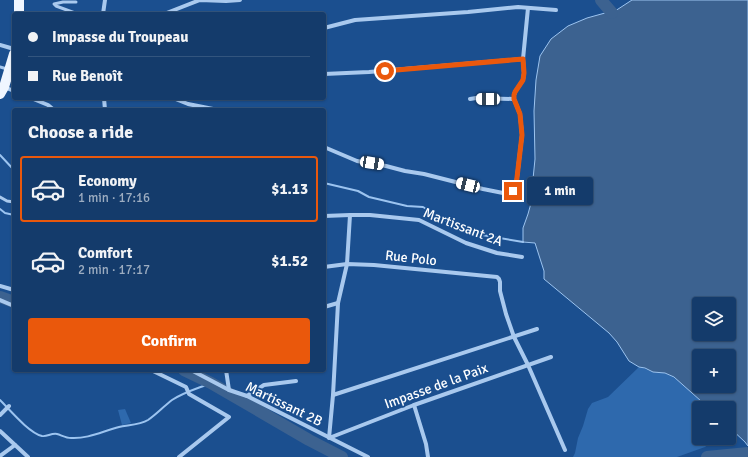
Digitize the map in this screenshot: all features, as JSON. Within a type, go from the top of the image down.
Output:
[{"type":"main road","points":[[19,0],[19,12]]},
{"type":"main road","points":[[2,91],[10,63]]},
{"type":"street","points":[[103,12],[105,0]]},
{"type":"street","points":[[169,12],[200,0],[240,0]]},
{"type":"street","points":[[326,27],[355,20],[518,7],[556,10]]},
{"type":"street","points":[[326,148],[357,161],[424,174],[483,189],[510,194],[516,186],[522,135],[520,114],[514,99],[515,92],[523,80],[523,59],[528,8]]},
{"type":"street","points":[[0,45],[12,48]]},
{"type":"street","points":[[326,74],[369,72],[523,59]]},
{"type":"street","points":[[470,99],[514,99]]},
{"type":"street","points":[[36,100],[52,108]]},
{"type":"street","points":[[178,100],[188,104],[208,108]]},
{"type":"street","points":[[329,438],[338,303],[347,264],[350,215]]},
{"type":"street","name":"Martissant 2A","points":[[326,216],[370,215],[419,220],[466,243],[497,253],[522,257]]},
{"type":"street","name":"Rue Polo","points":[[326,267],[347,264],[374,265],[497,277],[500,282],[500,291],[514,336]]},
{"type":"street","points":[[0,286],[12,289]]},
{"type":"street","points":[[0,300],[12,305]]},
{"type":"street","points":[[326,306],[338,303]]},
{"type":"street","points":[[333,395],[537,329]]},
{"type":"street","points":[[514,336],[565,450]]},
{"type":"street","name":"Impasse de la Paix","points":[[329,438],[414,405],[551,357]]},
{"type":"street","points":[[156,372],[186,387],[189,394],[229,417],[179,457]]},
{"type":"street","name":"Martissant 2B","points":[[195,372],[229,390],[247,396],[368,457]]},
{"type":"street","points":[[226,372],[229,390]]},
{"type":"street","points":[[247,396],[264,385],[296,381]]},
{"type":"street","points":[[414,405],[426,444],[428,457]]},
{"type":"street","points":[[0,415],[7,408]]},
{"type":"street","points":[[0,432],[28,457]]},
{"type":"street","points":[[0,456],[15,445]]},
{"type":"lane","points":[[72,12],[54,4],[76,2]]},
{"type":"lane","points":[[0,197],[12,202]]},
{"type":"shaded area","points":[[632,0],[748,0],[748,446],[736,434],[736,401],[701,401],[692,393],[674,377],[665,373],[653,372],[639,367],[629,361],[617,342],[609,333],[544,279],[544,271],[535,243],[523,242],[523,228],[533,196],[535,159],[534,111],[536,80],[540,56],[551,39],[568,26],[587,18],[605,13],[612,13]]},
{"type":"shaded area","points":[[639,367],[672,376],[700,401],[692,401],[692,445],[707,445],[677,457],[573,457],[588,409],[592,403],[608,397]]},
{"type":"shaded area","points":[[125,409],[131,423],[122,425],[118,410]]},
{"type":"waterway","points":[[601,0],[612,13]]},
{"type":"waterway","points":[[0,155],[12,168]]},
{"type":"waterway","points":[[326,183],[358,191],[369,197],[407,206],[423,207],[461,229],[482,235],[523,242]]},
{"type":"waterway","points":[[0,209],[5,213],[12,215]]},
{"type":"waterway","points":[[0,297],[12,301]]},
{"type":"waterway","points":[[188,372],[211,383],[309,440],[342,457]]},
{"type":"waterway","points":[[0,400],[20,421],[31,431],[37,434],[42,436],[57,434],[67,438],[77,438],[145,422],[177,397],[211,383]]},
{"type":"waterway","points":[[707,457],[748,453]]},
{"type":"route","points":[[385,71],[523,59],[523,80],[514,95],[514,99],[520,114],[522,135],[516,186],[513,191]]}]
